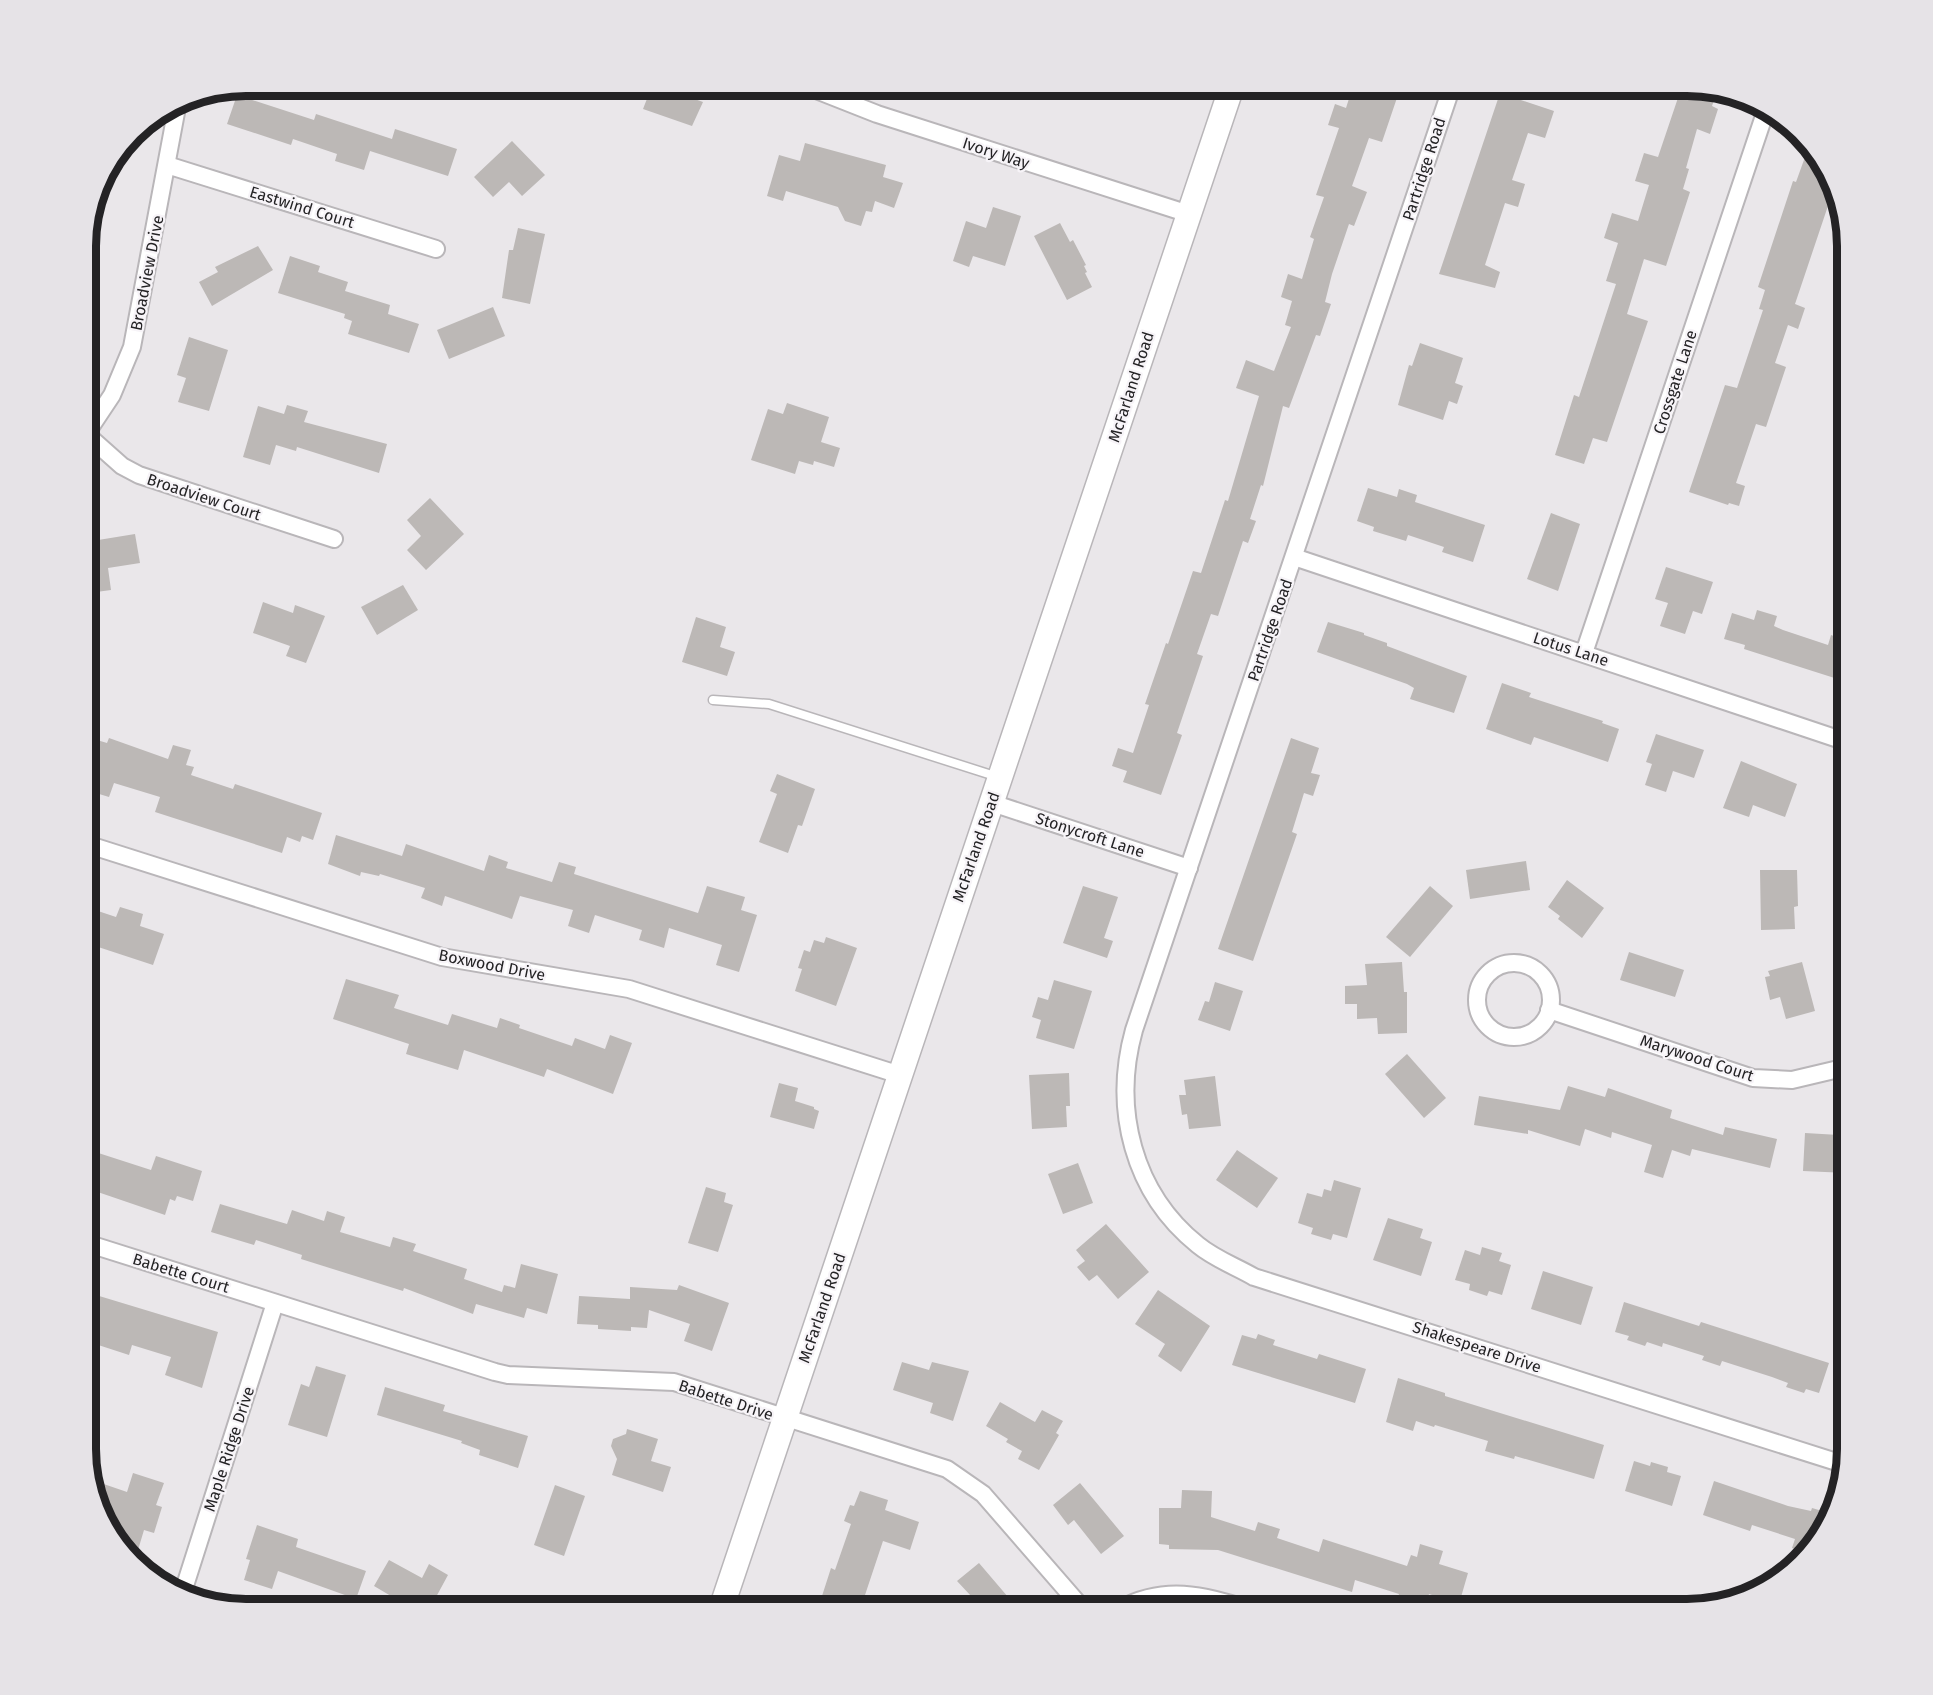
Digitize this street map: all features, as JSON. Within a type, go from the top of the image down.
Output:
[{"type":"street","name":"Ivory Way","points":[[831,96],[877,114],[1188,214]]},
{"type":"street","name":"McFarland Road","points":[[725,1599],[1229,96]]},
{"type":"street","name":"Partridge Road","points":[[1144,1177],[1127,1130],[1124,1100],[1126,1061],[1134,1030],[1449,96]]},
{"type":"street","name":"Broadview Drive","points":[[96,419],[112,395],[132,347],[176,114]]},
{"type":"street","name":"Crossgate Lane","points":[[1584,653],[1763,118]]},
{"type":"street","name":"Eastwind Court","points":[[167,165],[436,249]]},
{"type":"street","name":"Broadview Court","points":[[96,443],[122,466],[139,475],[334,539]]},
{"type":"street","name":"Lotus Lane","points":[[1294,557],[1837,739]]},
{"type":"street","name":"Stonycroft Lane","points":[[992,803],[1189,868]]},
{"type":"street","name":"Boxwood Drive","points":[[96,846],[442,957],[629,989],[900,1075]]},
{"type":"street","points":[[1506,964],[1525,965],[1545,980],[1550,992],[1549,1010],[1533,1032],[1517,1036],[1501,1034],[1487,1025],[1481,1016],[1478,1005],[1479,988],[1485,977],[1495,969],[1506,964]]},
{"type":"street","name":"Marywood Court","points":[[1549,1010],[1753,1078],[1792,1080],[1837,1069]]},
{"type":"street","name":"Shakespeare Drive","points":[[1144,1177],[1165,1212],[1193,1241],[1218,1259],[1254,1276],[1836,1461]]},
{"type":"street","name":"Babette Court","points":[[96,1246],[275,1303]]},
{"type":"street","name":"Babette Drive","points":[[275,1303],[495,1372],[674,1382],[957,1474],[983,1494],[1074,1599]]},
{"type":"street","name":"Maple Ridge Drive","points":[[185,1586],[275,1303]]},
{"type":"street","points":[[1153,1599],[1168,1594],[1216,1599]]},
{"type":"lane","points":[[713,700],[769,704],[1000,778]]},
{"type":"building","points":[[237,96],[240,96],[314,120],[316,114],[392,139],[395,129],[457,149],[448,176],[370,151],[364,170],[335,161],[337,154],[293,139],[291,145],[227,124]]},
{"type":"building","points":[[648,96],[686,96],[703,102],[692,126],[643,109]]},
{"type":"building","points":[[1350,96],[1398,96],[1382,142],[1369,138],[1352,186],[1367,192],[1354,226],[1349,224],[1332,274],[1325,302],[1331,304],[1320,336],[1316,335],[1289,408],[1283,406],[1263,486],[1261,485],[1250,519],[1256,521],[1248,543],[1243,541],[1218,616],[1211,614],[1197,654],[1203,656],[1177,733],[1182,735],[1161,795],[1123,782],[1127,771],[1112,766],[1118,748],[1133,753],[1149,705],[1145,704],[1193,571],[1201,573],[1225,500],[1228,501],[1259,396],[1236,388],[1246,360],[1274,371],[1291,327],[1285,325],[1292,301],[1281,297],[1288,274],[1302,279],[1314,239],[1310,237],[1324,197],[1316,195],[1339,128],[1328,125],[1335,104],[1346,108]]},
{"type":"building","points":[[1499,96],[1509,96],[1554,111],[1545,138],[1528,133],[1512,180],[1525,184],[1518,207],[1505,203],[1485,265],[1500,272],[1495,288],[1439,274]]},
{"type":"building","points":[[1679,96],[1714,99],[1712,106],[1718,109],[1710,134],[1697,129],[1686,168],[1689,169],[1683,189],[1690,192],[1666,266],[1644,259],[1627,314],[1648,321],[1607,442],[1593,438],[1584,464],[1555,455],[1574,395],[1579,397],[1616,284],[1606,281],[1618,243],[1604,238],[1612,213],[1638,221],[1649,185],[1635,181],[1644,153],[1658,157]]},
{"type":"building","points":[[512,141],[545,175],[522,196],[509,182],[493,197],[474,177]]},
{"type":"building","points":[[805,143],[886,165],[883,177],[903,183],[894,208],[875,201],[872,212],[866,211],[861,226],[845,221],[838,207],[786,191],[783,201],[767,196],[779,155],[800,161]]},
{"type":"building","points":[[1806,155],[1817,171],[1830,200],[1795,304],[1805,308],[1798,329],[1788,325],[1775,363],[1786,367],[1766,427],[1756,424],[1736,483],[1745,486],[1739,506],[1729,503],[1728,505],[1689,492],[1725,385],[1737,388],[1763,310],[1759,309],[1765,290],[1758,287],[1793,181],[1796,182]]},
{"type":"building","points":[[993,207],[1021,216],[1005,266],[973,256],[969,267],[953,261],[966,221],[986,228]]},
{"type":"building","points":[[1060,223],[1070,242],[1073,240],[1086,265],[1084,266],[1087,272],[1085,273],[1092,287],[1067,300],[1034,236]]},
{"type":"building","points":[[518,228],[545,234],[530,304],[502,298],[509,250],[513,250]]},
{"type":"building","points":[[258,246],[273,270],[212,306],[199,282],[218,272],[215,267]]},
{"type":"building","points":[[290,256],[320,266],[318,272],[348,282],[345,291],[390,305],[388,314],[419,324],[409,353],[348,334],[352,321],[344,318],[345,314],[278,293]]},
{"type":"building","points":[[493,307],[505,336],[449,359],[437,330]]},
{"type":"building","points":[[189,337],[228,350],[209,411],[178,402],[186,378],[177,375]]},
{"type":"building","points":[[1420,343],[1463,358],[1455,383],[1463,386],[1457,404],[1449,401],[1443,420],[1398,405],[1409,365],[1412,366]]},
{"type":"building","points":[[787,403],[829,417],[821,442],[840,448],[834,467],[814,461],[813,465],[799,461],[795,474],[751,460],[768,409],[783,414]]},
{"type":"building","points":[[287,405],[308,411],[304,422],[387,444],[379,473],[297,447],[296,451],[276,445],[270,465],[243,457],[258,406],[284,414]]},
{"type":"building","points":[[1368,488],[1397,497],[1399,489],[1417,495],[1415,502],[1485,525],[1473,562],[1442,552],[1444,547],[1408,535],[1406,541],[1373,531],[1374,527],[1357,521]]},
{"type":"building","points":[[430,498],[464,534],[426,570],[407,550],[421,536],[407,520]]},
{"type":"building","points":[[1551,513],[1580,524],[1558,591],[1527,579]]},
{"type":"building","points":[[135,534],[140,563],[108,568],[111,590],[96,592],[96,540]]},
{"type":"building","points":[[1666,567],[1713,582],[1702,614],[1693,611],[1685,634],[1660,626],[1668,603],[1655,599]]},
{"type":"building","points":[[403,585],[418,610],[377,635],[361,607]]},
{"type":"building","points":[[263,602],[293,613],[295,605],[325,616],[306,663],[286,656],[290,646],[253,633]]},
{"type":"building","points":[[1757,610],[1777,616],[1774,626],[1783,630],[1828,645],[1831,635],[1837,637],[1837,679],[1744,649],[1745,645],[1724,639],[1732,613],[1754,620]]},
{"type":"building","points":[[696,617],[726,627],[720,647],[735,652],[727,676],[682,662]]},
{"type":"building","points":[[1328,622],[1364,633],[1364,635],[1387,643],[1387,646],[1467,676],[1454,713],[1410,699],[1414,688],[1407,684],[1317,652]]},
{"type":"building","points":[[1502,683],[1531,693],[1529,697],[1603,721],[1602,723],[1619,729],[1608,762],[1534,737],[1531,745],[1486,729]]},
{"type":"building","points":[[1656,734],[1704,750],[1694,778],[1673,771],[1666,792],[1645,785],[1652,764],[1646,762]]},
{"type":"building","points":[[109,738],[168,759],[173,745],[191,750],[186,765],[194,767],[191,775],[233,789],[235,784],[322,813],[313,840],[302,836],[300,842],[287,837],[282,853],[155,812],[160,797],[114,783],[109,797],[96,793],[96,743],[97,740],[107,743]]},
{"type":"building","points":[[1291,738],[1319,748],[1311,773],[1320,775],[1313,796],[1304,793],[1292,832],[1297,834],[1253,961],[1218,949]]},
{"type":"building","points":[[1741,761],[1797,784],[1785,817],[1753,805],[1749,817],[1723,808]]},
{"type":"building","points":[[777,774],[815,789],[802,826],[798,825],[788,853],[759,842],[777,794],[770,791]]},
{"type":"building","points":[[336,835],[402,856],[406,844],[484,871],[489,855],[508,862],[506,868],[552,882],[559,862],[576,867],[574,874],[698,913],[707,886],[745,897],[741,910],[757,915],[739,972],[716,965],[722,945],[669,928],[664,948],[639,940],[642,930],[595,915],[589,933],[568,926],[573,910],[520,896],[512,919],[445,896],[442,906],[421,898],[425,888],[380,874],[379,876],[361,872],[360,876],[328,864]]},
{"type":"building","points":[[1526,861],[1530,890],[1470,899],[1466,870]]},
{"type":"building","points":[[1760,870],[1797,870],[1798,906],[1794,907],[1795,929],[1761,930]]},
{"type":"building","points":[[1567,880],[1604,908],[1582,938],[1558,919],[1560,916],[1548,907]]},
{"type":"building","points":[[1083,886],[1118,897],[1104,938],[1113,941],[1107,958],[1063,943]]},
{"type":"building","points":[[1430,886],[1453,906],[1410,957],[1386,937]]},
{"type":"building","points":[[120,907],[143,914],[140,926],[164,934],[153,965],[96,946],[96,910],[116,917]]},
{"type":"building","points":[[826,937],[857,948],[836,1006],[795,991],[802,969],[798,968],[804,950],[810,952],[814,940],[824,943]]},
{"type":"building","points":[[1629,952],[1684,970],[1675,997],[1620,980]]},
{"type":"building","points":[[1402,962],[1404,992],[1407,992],[1407,1033],[1378,1034],[1377,1018],[1357,1019],[1357,1004],[1345,1004],[1345,986],[1367,985],[1365,964]]},
{"type":"building","points":[[1802,962],[1815,1011],[1786,1019],[1780,997],[1770,1000],[1765,977],[1770,976],[1768,971]]},
{"type":"building","points":[[346,979],[399,995],[394,1008],[448,1025],[452,1014],[497,1028],[500,1018],[520,1025],[519,1028],[572,1046],[575,1038],[605,1049],[610,1035],[632,1043],[613,1094],[547,1069],[544,1077],[464,1050],[458,1070],[406,1054],[409,1044],[333,1019]]},
{"type":"building","points":[[1054,980],[1092,991],[1074,1049],[1036,1038],[1041,1020],[1032,1017],[1038,997],[1048,1000]]},
{"type":"building","points":[[1215,982],[1243,991],[1230,1031],[1198,1020],[1205,1001],[1209,1002]]},
{"type":"building","points":[[1407,1054],[1446,1098],[1424,1118],[1385,1074]]},
{"type":"building","points":[[1069,1073],[1070,1106],[1066,1106],[1067,1127],[1032,1129],[1029,1075]]},
{"type":"building","points":[[1215,1076],[1221,1126],[1189,1129],[1187,1114],[1182,1115],[1179,1095],[1186,1095],[1184,1080]]},
{"type":"building","points":[[779,1083],[798,1088],[795,1101],[819,1111],[814,1129],[770,1117]]},
{"type":"building","points":[[1568,1086],[1605,1097],[1608,1088],[1672,1110],[1670,1118],[1723,1135],[1725,1127],[1777,1139],[1770,1168],[1692,1149],[1690,1156],[1672,1150],[1663,1178],[1644,1172],[1652,1145],[1612,1132],[1611,1138],[1585,1129],[1580,1146],[1528,1130],[1528,1134],[1474,1125],[1479,1096],[1560,1110]]},
{"type":"building","points":[[1805,1133],[1837,1135],[1837,1173],[1803,1171]]},
{"type":"building","points":[[1237,1150],[1278,1178],[1257,1208],[1216,1180]]},
{"type":"building","points":[[96,1152],[151,1170],[156,1156],[202,1171],[193,1201],[177,1196],[175,1201],[170,1199],[165,1215],[96,1191]]},
{"type":"building","points":[[1078,1163],[1093,1203],[1063,1214],[1048,1174]]},
{"type":"building","points":[[1334,1180],[1361,1188],[1347,1238],[1333,1234],[1331,1240],[1311,1234],[1313,1228],[1298,1223],[1307,1193],[1322,1197],[1324,1189],[1331,1191]]},
{"type":"building","points":[[706,1187],[726,1193],[724,1202],[733,1205],[718,1252],[688,1243]]},
{"type":"building","points":[[220,1204],[287,1224],[292,1210],[324,1221],[327,1211],[345,1217],[340,1232],[390,1247],[393,1237],[416,1244],[413,1251],[467,1269],[464,1279],[502,1292],[504,1285],[515,1288],[521,1264],[558,1274],[547,1314],[527,1308],[524,1318],[476,1304],[473,1314],[404,1288],[403,1291],[301,1259],[302,1255],[256,1240],[254,1245],[211,1232]]},
{"type":"building","points":[[1388,1218],[1423,1229],[1420,1238],[1432,1242],[1421,1276],[1373,1260]]},
{"type":"building","points":[[1106,1224],[1149,1272],[1118,1299],[1097,1275],[1089,1281],[1077,1267],[1085,1261],[1076,1250]]},
{"type":"building","points":[[1482,1247],[1502,1253],[1499,1261],[1511,1265],[1502,1295],[1489,1291],[1487,1296],[1469,1290],[1470,1284],[1455,1280],[1465,1250],[1480,1255]]},
{"type":"building","points":[[1543,1271],[1593,1287],[1581,1325],[1531,1309]]},
{"type":"building","points":[[679,1285],[729,1303],[712,1351],[684,1341],[690,1324],[649,1310],[647,1328],[631,1327],[631,1331],[598,1329],[598,1325],[577,1324],[579,1296],[630,1299],[630,1287],[677,1290]]},
{"type":"building","points":[[1158,1290],[1210,1326],[1181,1372],[1158,1356],[1165,1344],[1135,1324]]},
{"type":"building","points":[[96,1295],[218,1332],[202,1388],[165,1375],[171,1357],[132,1345],[129,1355],[96,1344]]},
{"type":"building","points":[[1624,1302],[1699,1326],[1701,1322],[1829,1363],[1819,1393],[1806,1389],[1804,1393],[1786,1387],[1788,1383],[1772,1377],[1722,1361],[1720,1366],[1702,1360],[1704,1356],[1663,1343],[1662,1347],[1647,1342],[1645,1346],[1627,1340],[1629,1336],[1615,1332]]},
{"type":"building","points":[[1258,1334],[1275,1340],[1273,1345],[1317,1359],[1319,1354],[1366,1369],[1355,1403],[1232,1365],[1242,1335],[1256,1339]]},
{"type":"building","points":[[902,1362],[929,1370],[932,1362],[969,1371],[953,1421],[930,1413],[933,1403],[893,1390]]},
{"type":"building","points":[[316,1366],[346,1375],[327,1437],[288,1425],[301,1384],[309,1387]]},
{"type":"building","points":[[1398,1378],[1445,1393],[1445,1396],[1604,1445],[1594,1479],[1515,1456],[1514,1459],[1485,1451],[1488,1441],[1435,1425],[1434,1427],[1416,1421],[1413,1431],[1386,1422]]},
{"type":"building","points":[[385,1387],[445,1405],[443,1411],[528,1436],[518,1468],[479,1455],[480,1450],[461,1443],[462,1441],[377,1415]]},
{"type":"building","points":[[1000,1402],[1035,1422],[1042,1410],[1063,1421],[1056,1433],[1059,1435],[1039,1470],[1018,1459],[1022,1451],[1006,1442],[1008,1439],[986,1426]]},
{"type":"building","points":[[627,1429],[658,1439],[651,1461],[671,1467],[663,1492],[612,1475],[617,1459],[611,1446],[613,1439],[626,1434]]},
{"type":"building","points":[[1634,1461],[1650,1466],[1651,1462],[1668,1467],[1667,1472],[1681,1476],[1672,1506],[1625,1491]]},
{"type":"building","points":[[133,1473],[164,1483],[156,1505],[162,1507],[154,1533],[144,1530],[138,1550],[133,1548],[121,1532],[107,1506],[100,1483],[127,1492]]},
{"type":"building","points":[[1714,1481],[1788,1506],[1823,1511],[1812,1532],[1798,1550],[1792,1548],[1795,1539],[1752,1525],[1750,1531],[1703,1515]]},
{"type":"building","points":[[1080,1483],[1124,1536],[1101,1554],[1074,1520],[1068,1525],[1053,1505]]},
{"type":"building","points":[[555,1485],[585,1496],[564,1556],[534,1545]]},
{"type":"building","points":[[1182,1490],[1212,1491],[1211,1517],[1255,1531],[1258,1522],[1280,1529],[1277,1538],[1319,1552],[1323,1539],[1407,1566],[1411,1555],[1417,1557],[1420,1544],[1443,1551],[1439,1564],[1468,1573],[1460,1599],[1444,1599],[1429,1594],[1427,1599],[1397,1599],[1399,1594],[1355,1580],[1352,1592],[1218,1550],[1169,1549],[1169,1545],[1159,1544],[1159,1508],[1181,1508]]},
{"type":"building","points":[[860,1491],[888,1500],[885,1510],[919,1522],[910,1550],[883,1541],[864,1599],[825,1599],[822,1596],[831,1568],[835,1570],[851,1524],[844,1521],[850,1505],[854,1506]]},
{"type":"building","points":[[257,1525],[298,1539],[296,1547],[366,1571],[356,1599],[278,1571],[272,1589],[244,1580],[250,1560],[246,1559]]},
{"type":"building","points":[[389,1560],[422,1578],[429,1564],[448,1575],[435,1599],[396,1599],[374,1586]]},
{"type":"building","points":[[979,1563],[1008,1599],[969,1599],[971,1596],[957,1581]]}]
